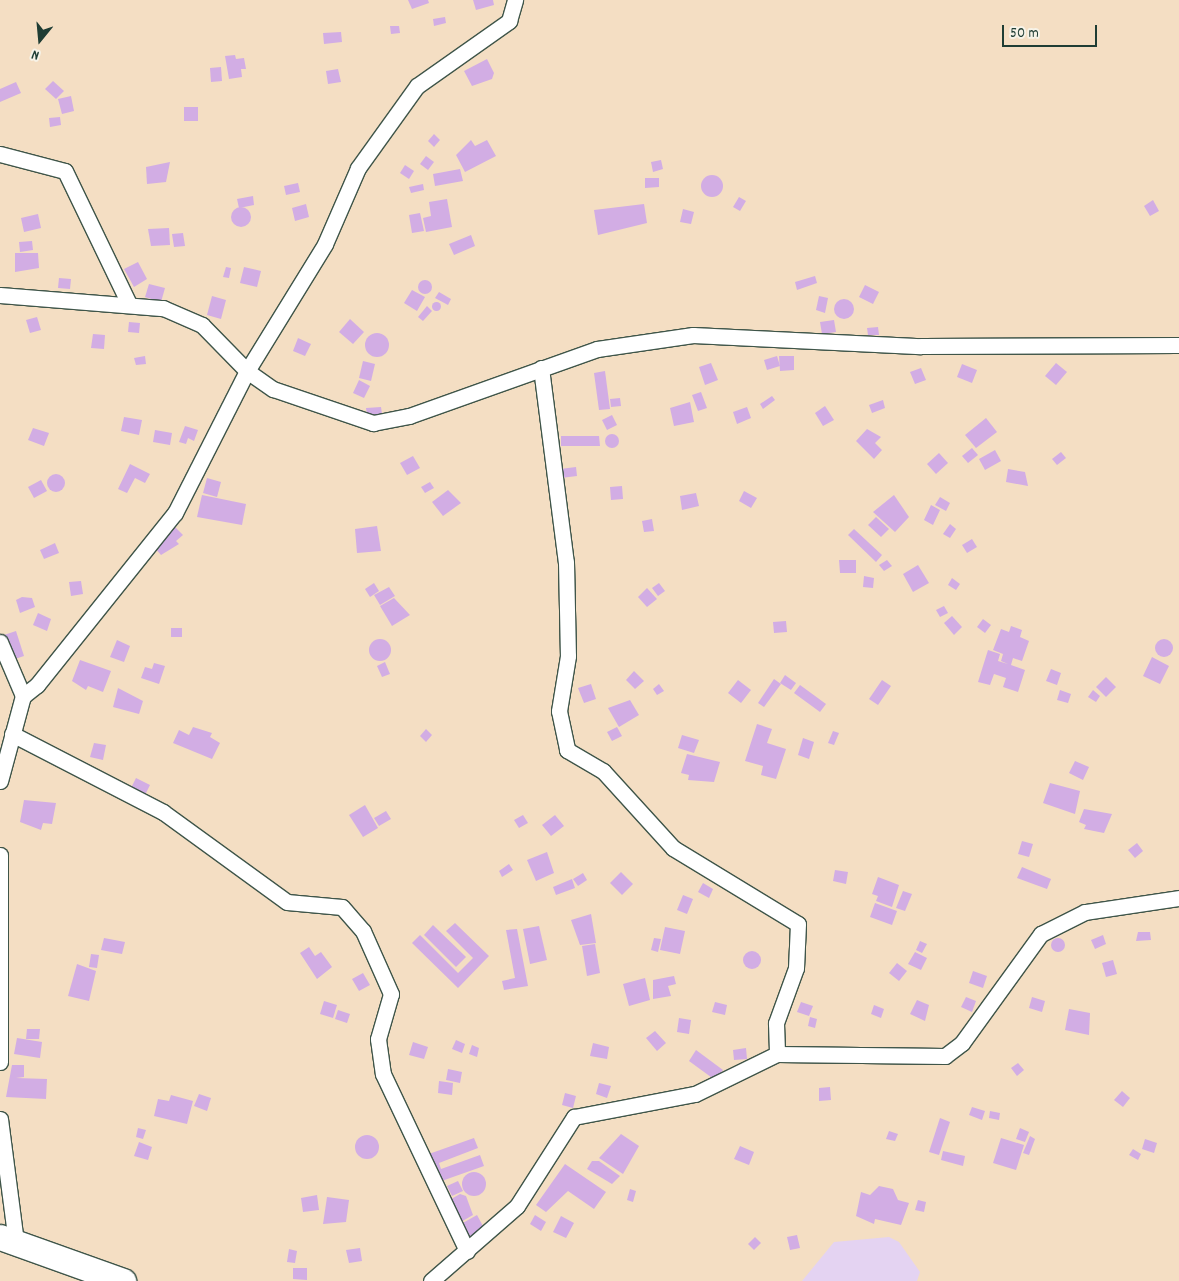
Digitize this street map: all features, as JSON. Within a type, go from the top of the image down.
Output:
[{"type":"highway","points":[[8,1240],[123,1281]]},
{"type":"street","points":[[0,781],[23,696],[37,685],[175,513],[247,371],[325,244],[358,168],[417,86],[509,21],[515,0]]},
{"type":"street","points":[[0,154],[13,161],[65,171],[129,304]]},
{"type":"street","points":[[0,295],[163,308],[202,325],[247,371],[273,389],[373,423],[409,416],[597,348],[693,335],[921,346],[1179,345]]},
{"type":"street","points":[[541,368],[566,562],[568,656],[559,711],[566,750],[603,770],[673,848],[798,924],[796,968],[776,1023],[777,1054]]},
{"type":"street","points":[[0,642],[23,696]]},
{"type":"street","points":[[12,734],[162,812],[287,902],[342,907],[363,931],[391,994],[378,1040],[383,1074],[467,1251]]},
{"type":"street","points":[[0,855],[0,1062]]},
{"type":"street","points":[[431,1281],[518,1206],[574,1117],[696,1094],[777,1054],[945,1056],[962,1043],[1041,934],[1085,912],[1179,898]]},
{"type":"street","points":[[0,1119],[8,1240]]},
{"type":"shaded area","points":[[889,1237],[899,1242],[920,1272],[917,1281],[802,1281],[834,1242]]},
{"type":"building","points":[[408,0],[428,0],[429,3],[412,9]]},
{"type":"building","points":[[473,0],[493,0],[494,5],[476,10]]},
{"type":"building","points":[[445,17],[446,23],[434,26],[433,19]]},
{"type":"building","points":[[390,26],[399,26],[400,33],[391,34]]},
{"type":"building","points":[[341,32],[342,42],[324,44],[323,33]]},
{"type":"building","points":[[235,55],[236,59],[244,58],[246,69],[241,69],[242,77],[229,79],[225,56]]},
{"type":"building","points":[[487,59],[494,73],[492,79],[472,86],[464,71]]},
{"type":"building","points":[[221,67],[222,81],[211,82],[210,68]]},
{"type":"building","points":[[338,69],[341,82],[328,84],[326,71]]},
{"type":"building","points":[[53,81],[64,91],[56,99],[45,89]]},
{"type":"building","points":[[16,82],[21,93],[0,102],[0,89]]},
{"type":"building","points":[[71,96],[74,111],[62,114],[58,99]]},
{"type":"building","points":[[184,107],[198,107],[198,121],[184,121]]},
{"type":"building","points":[[60,117],[61,125],[50,127],[49,118]]},
{"type":"building","points":[[434,134],[440,140],[434,147],[428,141]]},
{"type":"building","points":[[471,140],[475,146],[487,140],[496,156],[465,172],[456,155]]},
{"type":"building","points":[[426,156],[434,162],[428,170],[420,164]]},
{"type":"building","points":[[661,160],[663,169],[653,172],[651,162]]},
{"type":"building","points":[[170,162],[166,182],[147,184],[146,167]]},
{"type":"building","points":[[405,165],[414,171],[409,179],[400,173]]},
{"type":"building","points":[[460,169],[463,181],[435,186],[433,174]]},
{"type":"building","points":[[712,175],[720,178],[723,186],[720,194],[712,197],[704,194],[701,186],[704,178]]},
{"type":"building","points":[[645,178],[659,178],[659,187],[645,188]]},
{"type":"building","points":[[298,183],[300,192],[286,195],[284,186]]},
{"type":"building","points":[[423,184],[424,190],[411,193],[409,187]]},
{"type":"building","points":[[253,196],[254,205],[239,208],[237,199]]},
{"type":"building","points":[[739,197],[746,201],[740,211],[733,207]]},
{"type":"building","points":[[447,199],[452,227],[426,232],[423,218],[431,216],[429,202]]},
{"type":"building","points":[[1153,200],[1159,211],[1150,216],[1144,206]]},
{"type":"building","points":[[306,204],[309,217],[295,221],[292,208]]},
{"type":"building","points":[[644,204],[647,223],[598,235],[594,210]]},
{"type":"building","points":[[241,207],[248,210],[251,217],[248,224],[241,227],[234,224],[231,217],[234,210]]},
{"type":"building","points":[[683,209],[694,212],[691,224],[680,222]]},
{"type":"building","points":[[420,213],[424,231],[412,233],[409,215]]},
{"type":"building","points":[[38,214],[41,228],[24,232],[21,218]]},
{"type":"building","points":[[169,228],[170,245],[151,246],[148,229]]},
{"type":"building","points":[[183,233],[185,246],[174,247],[172,234]]},
{"type":"building","points":[[471,235],[475,246],[454,255],[449,244]]},
{"type":"building","points":[[32,241],[33,250],[20,252],[19,242]]},
{"type":"building","points":[[15,253],[38,253],[39,268],[15,272]]},
{"type":"building","points":[[138,262],[147,279],[134,287],[124,269]]},
{"type":"building","points":[[226,267],[231,268],[229,278],[223,277]]},
{"type":"building","points":[[244,267],[261,271],[257,287],[240,283]]},
{"type":"building","points":[[815,276],[817,283],[797,290],[795,282]]},
{"type":"building","points":[[59,278],[71,279],[70,289],[58,288]]},
{"type":"building","points":[[422,280],[428,280],[432,287],[428,294],[422,294],[418,290],[418,284]]},
{"type":"building","points":[[149,284],[165,288],[161,302],[145,297]]},
{"type":"building","points":[[865,285],[879,292],[873,304],[859,297]]},
{"type":"building","points":[[412,290],[425,297],[417,311],[404,303]]},
{"type":"building","points":[[439,292],[451,299],[448,305],[435,298]]},
{"type":"building","points":[[212,296],[226,300],[221,319],[207,315]]},
{"type":"building","points":[[819,296],[828,298],[825,313],[816,310]]},
{"type":"building","points":[[844,299],[851,302],[854,309],[851,316],[844,319],[837,316],[834,309],[837,302]]},
{"type":"building","points":[[436,301],[441,306],[436,311],[431,306]]},
{"type":"building","points":[[427,306],[432,311],[423,321],[418,317]]},
{"type":"building","points":[[37,317],[41,330],[30,333],[26,320]]},
{"type":"building","points":[[350,319],[364,332],[353,344],[339,332]]},
{"type":"building","points":[[834,320],[836,332],[822,334],[820,322]]},
{"type":"building","points":[[129,322],[140,323],[139,333],[128,332]]},
{"type":"building","points":[[878,327],[879,335],[868,335],[867,328]]},
{"type":"building","points":[[377,333],[385,337],[389,345],[385,353],[377,357],[369,353],[365,345],[369,337]]},
{"type":"building","points":[[93,334],[105,335],[104,349],[91,348]]},
{"type":"building","points":[[298,338],[311,344],[305,356],[293,351]]},
{"type":"building","points":[[145,356],[146,364],[136,365],[134,358]]},
{"type":"building","points":[[777,356],[780,366],[767,370],[764,360]]},
{"type":"building","points":[[779,356],[794,356],[794,370],[780,371]]},
{"type":"building","points":[[363,361],[375,364],[371,381],[359,378]]},
{"type":"building","points":[[711,363],[718,380],[705,385],[699,367]]},
{"type":"building","points":[[1056,363],[1067,372],[1056,385],[1045,376]]},
{"type":"building","points":[[962,364],[977,370],[972,383],[957,377]]},
{"type":"building","points":[[921,368],[926,380],[915,384],[910,372]]},
{"type":"building","points":[[605,371],[610,409],[599,410],[594,373]]},
{"type":"building","points":[[359,380],[370,386],[364,398],[353,393]]},
{"type":"building","points":[[701,392],[707,408],[698,411],[692,395]]},
{"type":"building","points":[[772,396],[775,400],[763,409],[760,404]]},
{"type":"building","points":[[620,398],[621,406],[611,407],[610,399]]},
{"type":"building","points":[[883,400],[885,408],[872,413],[869,405]]},
{"type":"building","points":[[690,402],[694,422],[674,426],[670,408]]},
{"type":"building","points":[[825,406],[834,420],[823,426],[815,413]]},
{"type":"building","points":[[381,407],[382,414],[367,415],[366,408]]},
{"type":"building","points":[[747,407],[751,418],[737,424],[733,412]]},
{"type":"building","points":[[612,415],[617,425],[607,430],[602,420]]},
{"type":"building","points":[[124,417],[142,420],[139,435],[121,431]]},
{"type":"building","points":[[986,418],[997,432],[976,448],[965,435]]},
{"type":"building","points":[[185,426],[198,430],[194,441],[188,438],[186,444],[179,442]]},
{"type":"building","points":[[33,428],[49,433],[44,446],[28,440]]},
{"type":"building","points":[[867,429],[881,437],[875,443],[882,450],[874,459],[856,441]]},
{"type":"building","points":[[155,430],[172,433],[170,445],[153,442]]},
{"type":"building","points":[[609,434],[615,434],[619,441],[615,448],[609,448],[605,444],[605,438]]},
{"type":"building","points":[[561,436],[599,436],[600,446],[561,446]]},
{"type":"building","points":[[972,448],[978,455],[968,463],[962,456]]},
{"type":"building","points":[[995,450],[1001,461],[985,470],[979,459]]},
{"type":"building","points":[[1061,452],[1066,458],[1057,465],[1052,459]]},
{"type":"building","points":[[939,453],[948,463],[936,474],[927,464]]},
{"type":"building","points":[[413,456],[420,468],[407,475],[400,463]]},
{"type":"building","points":[[130,464],[150,474],[145,483],[135,478],[127,493],[118,489]]},
{"type":"building","points":[[576,467],[577,476],[561,478],[560,469]]},
{"type":"building","points":[[1008,469],[1025,472],[1028,486],[1006,482]]},
{"type":"building","points":[[56,474],[62,477],[65,483],[62,489],[56,492],[50,489],[47,483],[50,477]]},
{"type":"building","points":[[207,478],[221,482],[217,497],[203,493]]},
{"type":"building","points":[[41,480],[47,491],[34,498],[28,487]]},
{"type":"building","points":[[430,482],[434,488],[425,493],[421,487]]},
{"type":"building","points":[[622,486],[623,499],[611,500],[610,487]]},
{"type":"building","points":[[448,490],[461,503],[443,516],[432,502]]},
{"type":"building","points":[[744,491],[757,498],[751,508],[739,501]]},
{"type":"building","points":[[696,493],[699,506],[682,510],[680,496]]},
{"type":"building","points":[[202,495],[246,504],[242,525],[197,517]]},
{"type":"building","points":[[894,495],[909,517],[895,532],[873,512]]},
{"type":"building","points":[[940,497],[950,503],[946,511],[935,505]]},
{"type":"building","points":[[931,505],[940,510],[933,525],[924,520]]},
{"type":"building","points":[[876,517],[889,529],[881,537],[868,525]]},
{"type":"building","points":[[652,519],[654,531],[644,532],[642,521]]},
{"type":"building","points":[[950,524],[956,529],[950,538],[943,534]]},
{"type":"building","points":[[377,526],[381,551],[357,553],[355,529]]},
{"type":"building","points":[[175,527],[183,535],[176,541],[179,544],[161,555],[154,547]]},
{"type":"building","points":[[854,529],[882,555],[876,562],[848,535]]},
{"type":"building","points":[[972,539],[977,547],[967,553],[962,545]]},
{"type":"building","points":[[55,543],[59,553],[44,559],[40,550]]},
{"type":"building","points":[[839,560],[856,560],[856,573],[840,573]]},
{"type":"building","points":[[887,560],[892,566],[884,571],[879,565]]},
{"type":"building","points":[[918,565],[929,583],[913,592],[903,574]]},
{"type":"building","points":[[864,576],[874,578],[873,588],[863,587]]},
{"type":"building","points":[[952,578],[960,584],[956,590],[948,585]]},
{"type":"building","points":[[81,581],[83,594],[71,596],[69,582]]},
{"type":"building","points":[[374,583],[379,591],[370,597],[365,589]]},
{"type":"building","points":[[659,583],[665,591],[658,596],[652,588]]},
{"type":"building","points":[[389,587],[395,596],[380,605],[374,595]]},
{"type":"building","points":[[647,588],[657,599],[647,607],[638,597]]},
{"type":"building","points":[[22,597],[32,598],[35,607],[20,613],[16,600]]},
{"type":"building","points":[[394,598],[410,615],[392,626],[380,606]]},
{"type":"building","points":[[944,606],[948,613],[940,617],[936,610]]},
{"type":"building","points":[[38,613],[51,619],[47,631],[33,625]]},
{"type":"building","points":[[952,616],[962,627],[954,635],[944,623]]},
{"type":"building","points":[[983,619],[991,625],[985,633],[977,627]]},
{"type":"building","points":[[786,621],[787,632],[774,633],[773,622]]},
{"type":"building","points":[[1011,626],[1022,630],[1020,637],[1029,641],[1022,661],[1013,658],[1011,665],[1025,670],[1018,692],[1003,687],[1006,678],[994,674],[990,685],[978,682],[988,650],[1000,654],[998,661],[1008,664],[1001,661],[1003,654],[993,650],[1001,629],[1009,632]]},
{"type":"building","points":[[171,628],[182,628],[182,637],[171,637]]},
{"type":"building","points":[[16,631],[24,656],[15,659],[4,635]]},
{"type":"building","points":[[380,639],[388,642],[391,650],[388,658],[380,661],[372,658],[369,650],[372,642]]},
{"type":"building","points":[[1164,639],[1170,642],[1173,648],[1170,654],[1164,657],[1158,654],[1155,648],[1158,642]]},
{"type":"building","points":[[117,640],[130,646],[124,662],[110,657]]},
{"type":"building","points":[[1152,657],[1169,666],[1160,684],[1143,676]]},
{"type":"building","points":[[80,660],[111,671],[103,692],[88,686],[86,690],[72,681]]},
{"type":"building","points":[[385,662],[390,674],[382,677],[377,666]]},
{"type":"building","points":[[154,663],[165,666],[159,684],[141,678],[145,667],[152,669]]},
{"type":"building","points":[[1051,669],[1061,673],[1057,685],[1046,681]]},
{"type":"building","points":[[634,671],[644,681],[635,689],[626,680]]},
{"type":"building","points":[[785,675],[796,683],[791,690],[780,683]]},
{"type":"building","points":[[1106,677],[1116,687],[1106,697],[1096,687]]},
{"type":"building","points":[[774,679],[781,684],[764,707],[758,703]]},
{"type":"building","points":[[738,680],[751,690],[741,703],[728,693]]},
{"type":"building","points":[[882,680],[891,686],[878,705],[869,699]]},
{"type":"building","points":[[591,684],[596,699],[584,703],[578,688]]},
{"type":"building","points":[[659,684],[664,691],[657,695],[653,689]]},
{"type":"building","points":[[800,685],[826,704],[820,712],[794,693]]},
{"type":"building","points":[[118,688],[143,701],[139,714],[113,707]]},
{"type":"building","points":[[1060,690],[1071,694],[1068,703],[1057,700]]},
{"type":"building","points":[[1093,690],[1100,696],[1096,702],[1088,697]]},
{"type":"building","points":[[630,700],[639,715],[619,727],[608,708]]},
{"type":"building","points":[[757,724],[772,729],[767,743],[786,749],[776,779],[761,775],[763,766],[745,761]]},
{"type":"building","points":[[193,727],[212,733],[210,737],[220,743],[212,759],[173,743],[179,730],[189,735]]},
{"type":"building","points":[[617,727],[622,736],[612,741],[607,732]]},
{"type":"building","points":[[426,729],[432,735],[426,742],[420,736]]},
{"type":"building","points":[[833,731],[839,733],[834,745],[828,743]]},
{"type":"building","points":[[682,735],[699,740],[694,753],[678,748]]},
{"type":"building","points":[[803,738],[814,742],[809,759],[798,755]]},
{"type":"building","points":[[94,743],[106,745],[103,760],[90,757]]},
{"type":"building","points":[[687,754],[720,762],[714,782],[688,780],[689,775],[681,773]]},
{"type":"building","points":[[1075,761],[1089,767],[1083,780],[1069,773]]},
{"type":"building","points":[[136,778],[150,785],[145,795],[131,788]]},
{"type":"building","points":[[1050,783],[1080,791],[1075,814],[1043,803]]},
{"type":"building","points":[[24,800],[56,803],[52,824],[43,823],[41,830],[20,822]]},
{"type":"building","points":[[365,805],[378,828],[363,837],[349,815]]},
{"type":"building","points":[[1084,809],[1112,814],[1104,833],[1084,829],[1086,825],[1079,822]]},
{"type":"building","points":[[386,811],[391,819],[379,826],[374,818]]},
{"type":"building","points":[[523,815],[528,823],[519,828],[514,820]]},
{"type":"building","points":[[555,815],[564,826],[551,836],[542,825]]},
{"type":"building","points":[[1022,841],[1033,844],[1029,857],[1018,854]]},
{"type":"building","points":[[1137,843],[1143,851],[1135,858],[1128,850]]},
{"type":"building","points":[[547,852],[554,873],[536,881],[527,860]]},
{"type":"building","points":[[509,864],[513,870],[502,877],[499,871]]},
{"type":"building","points":[[1022,867],[1051,879],[1047,889],[1017,878]]},
{"type":"building","points":[[835,870],[848,872],[846,884],[833,881]]},
{"type":"building","points":[[621,872],[633,884],[622,895],[610,883]]},
{"type":"building","points":[[583,873],[587,880],[578,886],[573,879]]},
{"type":"building","points":[[878,877],[899,885],[892,907],[876,901],[878,896],[872,894]]},
{"type":"building","points":[[572,879],[575,888],[556,895],[553,887]]},
{"type":"building","points":[[703,883],[713,889],[709,898],[698,892]]},
{"type":"building","points":[[903,891],[912,894],[905,911],[896,908]]},
{"type":"building","points":[[683,895],[693,899],[687,914],[677,910]]},
{"type":"building","points":[[875,903],[897,911],[892,925],[870,917]]},
{"type":"building","points":[[591,914],[596,943],[580,945],[571,920]]},
{"type":"building","points":[[455,923],[489,956],[458,988],[412,943],[420,935],[458,973],[473,958],[446,931]]},
{"type":"building","points":[[433,925],[466,957],[456,967],[424,935]]},
{"type":"building","points":[[539,926],[547,960],[530,964],[523,929]]},
{"type":"building","points":[[665,927],[685,931],[680,954],[660,950]]},
{"type":"building","points":[[517,929],[528,986],[504,990],[502,981],[515,978],[506,930]]},
{"type":"building","points":[[1138,932],[1150,932],[1151,940],[1136,941]]},
{"type":"building","points":[[1103,935],[1106,944],[1095,949],[1091,940]]},
{"type":"building","points":[[104,938],[125,942],[122,954],[101,950]]},
{"type":"building","points":[[654,938],[661,939],[658,952],[651,950]]},
{"type":"building","points":[[1058,938],[1063,940],[1065,945],[1063,950],[1058,952],[1053,950],[1051,945],[1053,940]]},
{"type":"building","points":[[920,941],[927,944],[922,953],[916,950]]},
{"type":"building","points":[[595,944],[600,973],[587,976],[582,946]]},
{"type":"building","points":[[309,947],[315,956],[321,952],[332,967],[317,979],[300,953]]},
{"type":"building","points":[[752,951],[758,954],[761,960],[758,966],[752,969],[746,966],[743,960],[746,954]]},
{"type":"building","points":[[915,952],[927,958],[921,970],[908,964]]},
{"type":"building","points":[[91,954],[99,955],[97,968],[89,967]]},
{"type":"building","points":[[1113,960],[1117,974],[1106,977],[1102,963]]},
{"type":"building","points":[[897,963],[907,971],[899,981],[889,973]]},
{"type":"building","points":[[77,964],[96,971],[89,1001],[68,996]]},
{"type":"building","points":[[973,971],[987,976],[983,988],[969,983]]},
{"type":"building","points":[[363,973],[370,985],[359,991],[352,979]]},
{"type":"building","points":[[674,976],[676,984],[668,986],[671,996],[653,999],[653,980]]},
{"type":"building","points":[[645,978],[650,1000],[629,1006],[623,984]]},
{"type":"building","points":[[966,997],[976,1001],[972,1012],[961,1007]]},
{"type":"building","points":[[1032,997],[1045,1001],[1042,1012],[1029,1008]]},
{"type":"building","points":[[917,1000],[929,1005],[925,1021],[910,1014]]},
{"type":"building","points":[[324,1001],[337,1005],[333,1018],[320,1014]]},
{"type":"building","points":[[715,1002],[727,1005],[725,1015],[712,1012]]},
{"type":"building","points":[[801,1002],[813,1006],[809,1016],[797,1012]]},
{"type":"building","points":[[874,1005],[884,1009],[881,1018],[871,1014]]},
{"type":"building","points":[[1069,1009],[1090,1013],[1089,1035],[1065,1030]]},
{"type":"building","points":[[338,1010],[350,1014],[347,1023],[335,1019]]},
{"type":"building","points":[[810,1017],[817,1019],[815,1028],[808,1026]]},
{"type":"building","points":[[679,1018],[691,1020],[689,1034],[677,1032]]},
{"type":"building","points":[[27,1029],[40,1029],[39,1039],[26,1039]]},
{"type":"building","points":[[655,1031],[666,1043],[657,1051],[646,1038]]},
{"type":"building","points":[[17,1038],[42,1042],[40,1058],[14,1054]]},
{"type":"building","points":[[456,1040],[465,1044],[462,1053],[452,1049]]},
{"type":"building","points":[[413,1042],[428,1047],[424,1059],[409,1055]]},
{"type":"building","points":[[593,1043],[609,1047],[607,1059],[590,1056]]},
{"type":"building","points":[[472,1045],[479,1048],[477,1057],[469,1054]]},
{"type":"building","points":[[746,1048],[747,1059],[734,1060],[733,1050]]},
{"type":"building","points":[[696,1050],[723,1070],[715,1080],[689,1061]]},
{"type":"building","points":[[1018,1063],[1024,1070],[1017,1076],[1011,1068]]},
{"type":"building","points":[[12,1065],[24,1065],[24,1077],[16,1078],[47,1079],[46,1099],[6,1097]]},
{"type":"building","points":[[448,1069],[462,1072],[460,1083],[446,1080]]},
{"type":"building","points":[[439,1081],[453,1083],[452,1095],[438,1093]]},
{"type":"building","points":[[599,1083],[611,1086],[607,1098],[596,1094]]},
{"type":"building","points":[[830,1087],[831,1100],[819,1101],[819,1088]]},
{"type":"building","points":[[1122,1091],[1130,1098],[1123,1107],[1114,1100]]},
{"type":"building","points":[[565,1093],[576,1096],[573,1108],[562,1105]]},
{"type":"building","points":[[199,1094],[211,1098],[207,1111],[194,1106]]},
{"type":"building","points":[[171,1095],[193,1101],[187,1124],[154,1116],[158,1099],[169,1101]]},
{"type":"building","points":[[972,1107],[985,1111],[982,1120],[969,1115]]},
{"type":"building","points":[[990,1111],[1000,1113],[999,1120],[989,1118]]},
{"type":"building","points":[[940,1118],[950,1122],[939,1155],[929,1152]]},
{"type":"building","points":[[138,1128],[146,1130],[143,1139],[136,1137]]},
{"type":"building","points":[[1020,1128],[1029,1132],[1025,1142],[1016,1139]]},
{"type":"building","points":[[889,1131],[898,1134],[895,1141],[886,1139]]},
{"type":"building","points":[[621,1134],[639,1146],[623,1174],[599,1158]]},
{"type":"building","points":[[367,1135],[375,1139],[379,1147],[375,1155],[367,1159],[359,1155],[355,1147],[359,1139]]},
{"type":"building","points":[[1030,1136],[1035,1139],[1029,1155],[1023,1153]]},
{"type":"building","points":[[474,1138],[478,1148],[439,1163],[441,1169],[480,1155],[484,1166],[436,1183],[426,1155]]},
{"type":"building","points":[[1001,1138],[1024,1145],[1016,1170],[993,1163]]},
{"type":"building","points":[[1145,1139],[1157,1143],[1154,1153],[1142,1149]]},
{"type":"building","points":[[139,1142],[152,1147],[148,1160],[134,1156]]},
{"type":"building","points":[[740,1146],[754,1152],[749,1165],[734,1159]]},
{"type":"building","points":[[1133,1149],[1141,1154],[1138,1160],[1129,1155]]},
{"type":"building","points":[[943,1151],[965,1156],[963,1166],[941,1160]]},
{"type":"building","points":[[592,1161],[599,1161],[620,1176],[612,1184],[587,1169]]},
{"type":"building","points":[[565,1164],[606,1192],[594,1209],[568,1191],[546,1212],[536,1205]]},
{"type":"building","points":[[474,1172],[479,1173],[485,1179],[485,1189],[479,1195],[474,1196],[469,1195],[463,1189],[462,1184],[463,1179],[469,1173]]},
{"type":"building","points":[[458,1181],[463,1191],[452,1196],[447,1186]]},
{"type":"building","points":[[879,1186],[893,1189],[898,1200],[909,1203],[901,1225],[875,1219],[874,1224],[856,1216],[861,1192],[870,1195]]},
{"type":"building","points":[[630,1189],[636,1191],[633,1202],[627,1200]]},
{"type":"building","points":[[460,1194],[466,1196],[473,1215],[459,1223],[446,1202]]},
{"type":"building","points":[[317,1195],[319,1210],[303,1212],[301,1198]]},
{"type":"building","points":[[327,1197],[349,1200],[346,1222],[323,1224]]},
{"type":"building","points":[[918,1200],[926,1202],[924,1212],[915,1210]]},
{"type":"building","points":[[477,1215],[485,1230],[469,1239],[461,1224]]},
{"type":"building","points":[[535,1215],[546,1222],[541,1231],[530,1224]]},
{"type":"building","points":[[561,1216],[574,1223],[566,1238],[553,1232]]},
{"type":"building","points":[[797,1235],[800,1248],[790,1250],[787,1237]]},
{"type":"building","points":[[755,1237],[761,1243],[754,1250],[748,1244]]},
{"type":"building","points":[[360,1248],[362,1261],[349,1263],[346,1250]]},
{"type":"building","points":[[289,1249],[297,1251],[295,1263],[287,1262]]},
{"type":"building","points":[[293,1268],[307,1268],[307,1280],[293,1279]]}]
